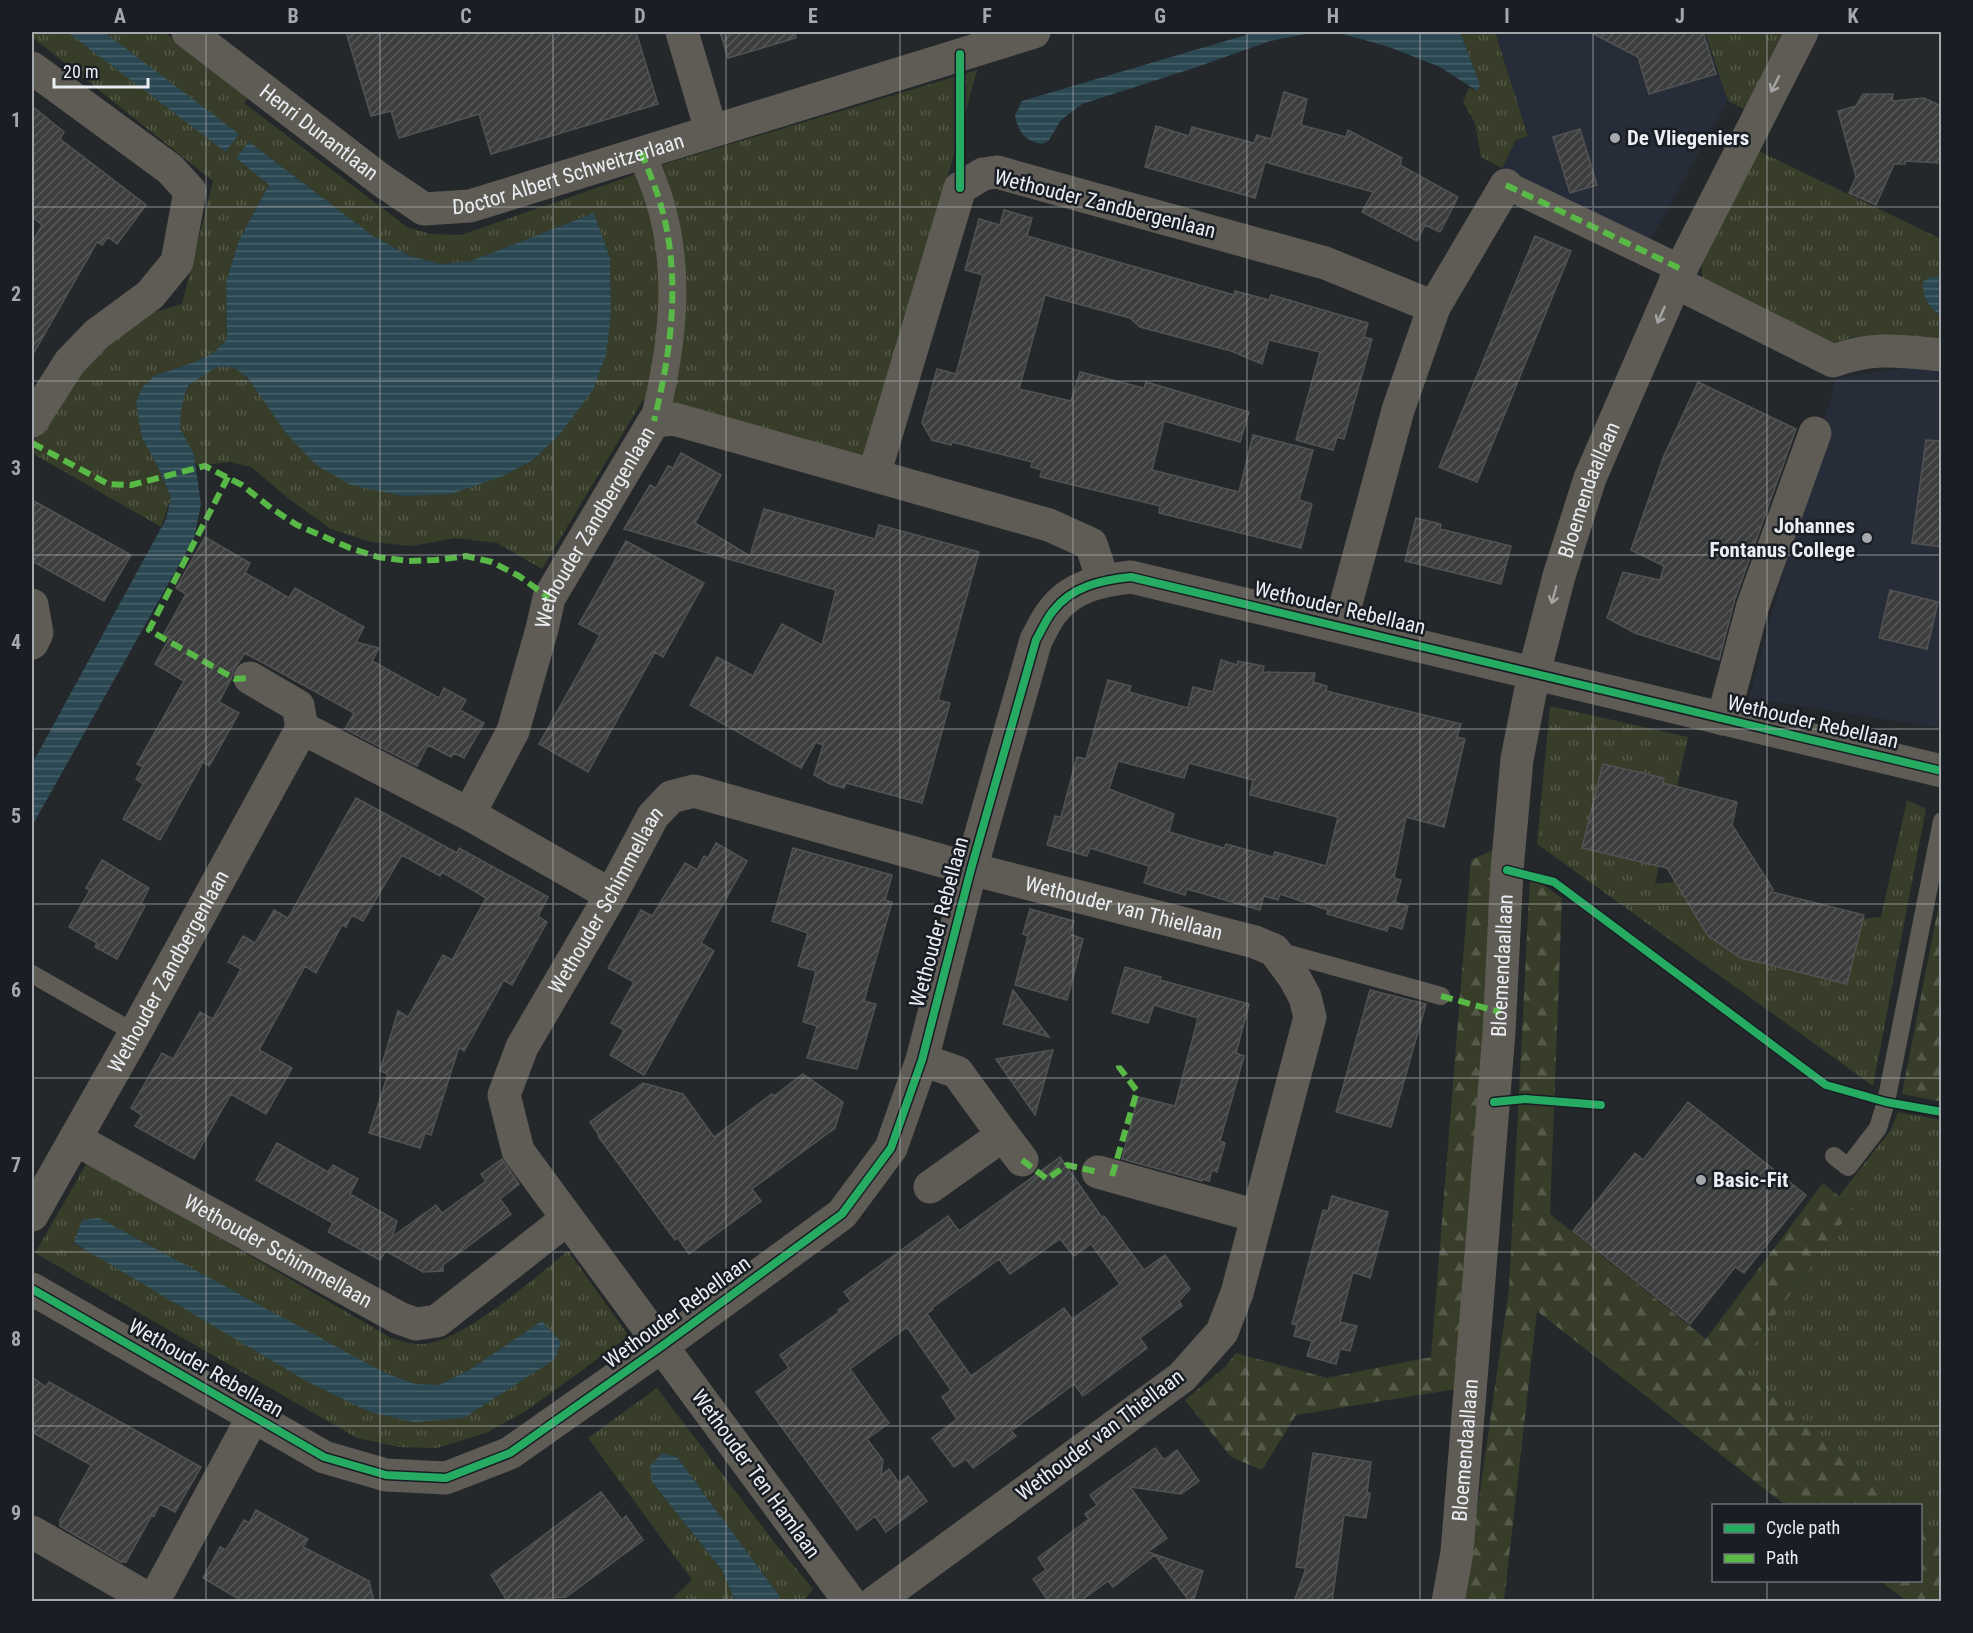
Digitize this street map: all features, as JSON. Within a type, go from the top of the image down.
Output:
[{"type":"street","name":"Henri Dunantlaan","points":[[188,32],[381,180],[424,209]]},
{"type":"street","name":"Doctor Albert Schweitzerlaan","points":[[682,32],[711,130]]},
{"type":"street","name":"Doctor Albert Schweitzerlaan","points":[[424,209],[470,206],[1034,32]]},
{"type":"street","name":"Bloemendaallaan","points":[[1448,1602],[1457,1552],[1484,1230],[1500,1022],[1507,870],[1517,759],[1534,673],[1559,576],[1590,478],[1678,276],[1802,32]]},
{"type":"street","points":[[32,68],[170,169],[190,191],[177,262],[150,295],[98,334],[70,362],[32,422]]},
{"type":"street","points":[[641,152],[660,200],[670,248],[674,286],[669,350],[654,421]]},
{"type":"street","name":"Wethouder Zandbergenlaan","points":[[874,475],[960,188],[983,174],[997,172],[1325,262],[1434,307]]},
{"type":"street","points":[[1340,626],[1398,410],[1434,307],[1506,185],[1833,361],[1854,353],[1881,350],[1941,355]]},
{"type":"street","name":"Wethouder Zandbergenlaan","points":[[469,814],[513,730],[549,598],[654,421],[674,419],[1049,525],[1091,544],[1103,580]]},
{"type":"street","name":"Wethouder Rebellaan","points":[[1723,719],[1754,605],[1815,433]]},
{"type":"street","name":"Wethouder Rebellaan","points":[[32,1289],[324,1456],[386,1475],[446,1478],[510,1453],[662,1346],[842,1214],[891,1148],[922,1060],[1036,640],[1054,609],[1080,588],[1103,580],[1131,577],[1941,771]]},
{"type":"street","points":[[32,605],[37,633],[32,644]]},
{"type":"street","points":[[250,678],[298,706],[302,728],[469,814],[611,895]]},
{"type":"street","name":"Wethouder Zandbergenlaan","points":[[32,1215],[135,1033],[302,728]]},
{"type":"street","name":"Wethouder Schimmellaan","points":[[662,1346],[518,1151],[504,1095],[522,1047],[611,895],[653,816],[672,797],[694,791],[972,869]]},
{"type":"street","name":"Wethouder van Thiellaan","points":[[875,1602],[1182,1377],[1222,1332],[1237,1293],[1310,1017],[1305,997],[1294,977],[1274,950],[1255,942],[972,869]]},
{"type":"street","points":[[922,1060],[957,1072],[1012,1148],[930,1187]]},
{"type":"street","name":"Wethouder Schimmellaan","points":[[75,1139],[399,1318],[416,1324],[436,1321],[567,1219]]},
{"type":"street","points":[[1098,1172],[1257,1216]]},
{"type":"street","name":"Wethouder Ten Hamlaan","points":[[662,1346],[850,1602]]},
{"type":"street","points":[[32,1532],[153,1601],[254,1415]]},
{"type":"lane","points":[[1834,1156],[1848,1167],[1878,1128],[1886,1102],[1941,821]]},
{"type":"lane","name":"Wethouder van Thiellaan","points":[[1274,950],[1441,996]]},
{"type":"lane","points":[[32,974],[135,1033]]},
{"type":"shaded area","points":[[67,32],[104,32],[239,134],[226,152]]},
{"type":"shaded area","points":[[1256,32],[1460,32],[1480,85],[1477,91],[1440,67],[1389,47],[1343,34],[1311,33],[1270,41],[1082,104],[1061,120],[1049,140],[1042,144],[1027,138],[1018,127],[1015,116],[1022,101]]},
{"type":"shaded area","name":"De Vliegeniers","points":[[1495,32],[1705,32],[1728,101],[1649,243],[1502,168],[1516,140],[1528,136]]},
{"type":"shaded area","points":[[249,142],[373,236],[410,256],[441,264],[471,261],[594,213],[610,258],[611,314],[606,355],[593,390],[560,434],[533,460],[503,476],[451,494],[403,496],[351,485],[316,465],[286,433],[248,378],[233,367],[216,367],[189,385],[181,410],[180,428],[194,455],[201,504],[194,538],[32,826],[32,764],[166,519],[171,498],[142,438],[136,403],[142,388],[154,376],[195,362],[213,353],[227,339],[226,282],[239,240],[269,185],[236,158]]},
{"type":"shaded area","points":[[1942,276],[1941,316],[1927,302],[1923,282],[1930,277]]},
{"type":"shaded area","name":"Johannes Fontanus College","points":[[1926,365],[1941,367],[1941,728],[1749,698],[1836,378]]},
{"type":"shaded area","points":[[99,1218],[385,1373],[416,1384],[439,1385],[469,1370],[542,1321],[561,1342],[555,1359],[464,1418],[414,1422],[370,1412],[306,1381],[74,1243],[82,1220]]},
{"type":"shaded area","points":[[662,1453],[677,1457],[780,1597],[780,1601],[735,1601],[722,1570],[652,1482],[650,1466]]},
{"type":"green space","points":[[32,32],[164,32],[249,96],[244,103],[407,227],[431,234],[461,235],[668,163],[977,70],[870,459],[643,400],[542,569],[497,543],[455,538],[412,546],[371,542],[331,529],[289,499],[251,467],[230,462],[197,466],[181,433],[180,413],[186,392],[196,378],[216,367],[229,366],[235,368],[250,381],[286,433],[503,476],[533,460],[560,434],[611,314],[610,258],[594,213],[471,261],[441,264],[410,256],[373,236],[249,143],[237,158],[269,185],[239,240],[226,282],[227,339],[213,353],[195,362],[154,376],[142,438],[171,498],[161,527],[32,453],[32,444],[90,359],[151,313],[182,304],[213,181],[32,37]]},
{"type":"green space","points":[[1460,32],[1495,32],[1528,136],[1516,140],[1502,168],[1481,157],[1475,123],[1463,102],[1469,88],[1477,91],[1480,85]]},
{"type":"green space","points":[[1705,32],[1787,32],[1746,110],[1728,101]]},
{"type":"green space","points":[[1759,151],[1941,239],[1941,276],[1930,277],[1936,312],[1941,316],[1941,348],[1853,337],[1830,344],[1702,281],[1702,262]]},
{"type":"green space","points":[[1550,706],[1688,737],[1655,884],[1682,881],[1858,919],[1881,917],[1907,800],[1926,809],[1873,1086],[1537,844]]},
{"type":"green space","points":[[1500,847],[1469,1387],[1296,1415],[1262,1470],[1231,1457],[1185,1400],[1225,1367],[1236,1353],[1327,1378],[1431,1357],[1471,860]]},
{"type":"green space","points":[[1530,876],[1562,898],[1550,1214],[1706,1339],[1823,1183],[1853,1208],[1738,1366],[1898,1504],[1784,1504],[1537,1311],[1504,1601],[1464,1602],[1509,1289]]},
{"type":"green space","points":[[1941,893],[1942,1087],[1939,1101],[1902,1094]]},
{"type":"green space","points":[[1898,1112],[1941,1120],[1941,1543],[1922,1525],[1922,1504],[1898,1504],[1738,1366],[1853,1208],[1839,1196],[1890,1131]]},
{"type":"green space","points":[[88,1161],[391,1338],[418,1344],[435,1342],[454,1334],[496,1308],[568,1251],[629,1336],[529,1409],[486,1433],[437,1448],[399,1447],[357,1438],[35,1253]],"holes":[[[82,1220],[385,1373],[416,1384],[439,1385],[469,1370],[541,1322],[414,1422],[74,1244]]]},
{"type":"green space","points":[[657,1388],[774,1542],[813,1589],[804,1601],[780,1601],[780,1597],[677,1457],[662,1453],[652,1482],[722,1570],[735,1601],[670,1601],[692,1580],[588,1438]]},
{"type":"green space","points":[[1922,1526],[1941,1543],[1941,1601],[1907,1601],[1881,1582],[1922,1582]]},
{"type":"building","points":[[346,32],[636,32],[658,104],[491,154],[479,114],[399,138],[391,111],[371,116]]},
{"type":"building","points":[[720,32],[795,32],[796,38],[728,58]]},
{"type":"building","points":[[1590,32],[1703,32],[1716,74],[1649,94],[1638,57]]},
{"type":"building","points":[[1284,92],[1307,99],[1301,125],[1346,137],[1348,130],[1402,158],[1400,165],[1458,197],[1440,232],[1425,225],[1417,241],[1362,212],[1373,192],[1265,162],[1255,198],[1145,167],[1156,126],[1189,136],[1192,127],[1254,143],[1257,135],[1271,139]]},
{"type":"building","points":[[1863,94],[1893,94],[1892,101],[1924,98],[1941,106],[1941,163],[1905,161],[1905,164],[1894,164],[1876,205],[1849,193],[1856,177],[1838,111],[1856,106]]},
{"type":"building","points":[[32,106],[64,132],[60,139],[146,205],[117,244],[108,237],[102,245],[97,242],[32,356],[32,243],[42,225],[32,217]]},
{"type":"building","points":[[1580,129],[1597,185],[1570,193],[1553,137]]},
{"type":"building","points":[[1004,210],[1032,218],[1027,236],[1234,295],[1235,291],[1269,300],[1271,295],[1368,323],[1364,337],[1372,339],[1344,439],[1337,437],[1333,450],[1296,440],[1320,352],[1269,340],[1262,364],[1231,351],[1140,327],[1130,318],[1045,295],[1019,389],[1071,401],[1080,372],[1144,388],[1146,382],[1249,412],[1240,442],[1164,421],[1152,470],[1239,492],[1253,435],[1313,450],[1299,500],[1312,504],[1301,548],[1159,513],[1160,506],[1040,477],[1042,470],[1031,467],[1032,462],[952,442],[951,445],[932,440],[922,423],[937,369],[956,374],[983,275],[965,270],[979,219],[1000,225]]},
{"type":"building","points":[[1535,236],[1571,251],[1477,482],[1439,467]]},
{"type":"building","points":[[1698,382],[1796,429],[1735,599],[1719,660],[1635,633],[1607,618],[1623,572],[1660,580],[1664,566],[1631,550],[1663,458]]},
{"type":"building","points":[[1926,440],[1941,441],[1941,547],[1912,543]]},
{"type":"building","points":[[681,453],[721,475],[695,523],[750,556],[764,509],[875,539],[879,525],[979,552],[938,700],[950,703],[922,803],[846,783],[844,788],[830,784],[814,775],[823,745],[816,742],[801,768],[690,705],[717,657],[753,676],[782,624],[822,645],[836,590],[624,529],[650,485],[656,488],[668,466],[673,468]]},
{"type":"building","points":[[32,500],[131,555],[104,601],[32,561]]},
{"type":"building","points":[[1416,518],[1441,524],[1440,529],[1511,546],[1501,584],[1405,561]]},
{"type":"building","points":[[205,537],[250,563],[245,573],[289,598],[295,588],[364,627],[356,642],[379,648],[372,661],[439,698],[444,688],[466,700],[460,710],[484,723],[464,758],[454,753],[451,757],[428,745],[417,766],[345,729],[354,713],[245,653],[234,669],[219,702],[239,713],[209,766],[203,762],[160,840],[123,819],[143,784],[136,779],[143,767],[137,764],[184,681],[155,664],[170,637],[164,634],[186,594],[176,588]]},
{"type":"building","points":[[626,541],[704,583],[663,657],[655,652],[588,772],[539,744],[600,635],[579,624]]},
{"type":"building","points":[[1890,590],[1938,602],[1927,649],[1879,638]]},
{"type":"building","points":[[1221,660],[1237,665],[1238,661],[1264,666],[1263,672],[1315,673],[1313,682],[1327,686],[1326,691],[1461,724],[1457,737],[1465,739],[1444,827],[1406,817],[1394,878],[1401,880],[1395,902],[1408,906],[1402,929],[1389,925],[1387,931],[1327,914],[1328,910],[1280,894],[1278,900],[1264,896],[1260,910],[1187,889],[1185,895],[1144,883],[1149,866],[1090,848],[1087,856],[1047,845],[1055,816],[1061,817],[1077,757],[1086,759],[1108,680],[1131,686],[1129,692],[1188,708],[1193,687],[1213,692]],"holes":[[[1118,761],[1184,778],[1189,763],[1253,780],[1250,795],[1338,817],[1326,866],[1275,852],[1273,857],[1226,844],[1224,848],[1169,832],[1174,814],[1109,789]]]},
{"type":"building","points":[[1603,764],[1664,778],[1663,783],[1737,802],[1732,825],[1773,889],[1772,892],[1864,915],[1847,984],[1741,958],[1708,936],[1667,868],[1582,848]]},
{"type":"building","points":[[356,798],[457,853],[459,848],[548,897],[538,916],[547,922],[512,985],[504,980],[464,1051],[459,1047],[431,1135],[425,1133],[420,1148],[369,1133],[388,1074],[380,1071],[398,1011],[408,1017],[443,955],[452,960],[486,898],[442,872],[440,876],[402,855],[363,921],[352,915],[346,927],[342,925],[316,973],[305,966],[259,1050],[292,1068],[266,1114],[231,1094],[194,1159],[135,1126],[142,1115],[131,1108],[162,1053],[173,1059],[200,1012],[213,1019],[241,969],[228,962],[243,936],[255,943],[274,910],[288,918]]},
{"type":"building","points":[[716,843],[747,861],[701,943],[714,951],[644,1075],[610,1055],[624,1030],[611,1023],[634,982],[608,968],[641,910],[652,916],[685,863],[697,870],[704,856],[708,858]]},
{"type":"building","points":[[793,848],[892,875],[885,900],[892,902],[864,1001],[876,1004],[857,1069],[807,1058],[817,1026],[803,1022],[816,971],[798,966],[808,933],[772,921]]},
{"type":"building","points":[[102,860],[149,888],[141,904],[145,906],[117,959],[95,947],[97,943],[69,927],[90,890],[86,888]]},
{"type":"building","points":[[1030,909],[1074,921],[1070,934],[1083,939],[1067,1000],[1015,985],[1028,936],[1023,934]]},
{"type":"building","points":[[1125,967],[1161,977],[1160,980],[1249,1004],[1236,1053],[1244,1056],[1220,1141],[1225,1143],[1217,1172],[1212,1170],[1209,1181],[1122,1159],[1138,1097],[1175,1106],[1198,1018],[1154,1005],[1148,1023],[1112,1013]]},
{"type":"building","points":[[1013,990],[1049,1037],[1003,1024]]},
{"type":"building","points":[[1370,990],[1426,1004],[1391,1127],[1336,1112]]},
{"type":"building","points":[[1053,1050],[1035,1115],[996,1059]]},
{"type":"building","points":[[803,1074],[843,1102],[835,1128],[752,1189],[761,1201],[689,1254],[678,1238],[675,1240],[590,1122],[643,1083],[683,1094],[714,1137]]},
{"type":"building","points":[[1688,1102],[1806,1195],[1744,1273],[1735,1267],[1690,1324],[1573,1231],[1635,1153],[1643,1160]]},
{"type":"building","points":[[277,1143],[328,1172],[333,1165],[358,1179],[350,1194],[397,1221],[392,1237],[436,1205],[442,1213],[486,1181],[481,1174],[502,1159],[519,1184],[500,1199],[511,1214],[443,1265],[443,1271],[423,1272],[386,1251],[380,1260],[328,1232],[333,1223],[256,1180]]},
{"type":"building","points":[[1060,1157],[1103,1219],[1104,1216],[1144,1270],[1165,1255],[1190,1289],[1179,1301],[1182,1306],[1140,1338],[1147,1348],[1083,1396],[1074,1384],[1011,1431],[1016,1436],[973,1468],[966,1459],[954,1467],[932,1438],[957,1419],[942,1397],[951,1390],[907,1327],[850,1369],[889,1423],[867,1439],[883,1460],[881,1475],[889,1469],[899,1483],[908,1476],[927,1501],[886,1532],[875,1516],[857,1530],[756,1392],[789,1368],[780,1355],[851,1301],[844,1292],[948,1216],[959,1231]],"holes":[[[1060,1239],[1074,1256],[1091,1244],[1120,1284],[1072,1319],[1064,1308],[971,1376],[927,1314],[932,1308],[999,1259],[1010,1274]]]},
{"type":"building","points":[[1332,1196],[1388,1212],[1370,1278],[1353,1272],[1340,1322],[1357,1326],[1350,1351],[1340,1349],[1336,1364],[1307,1356],[1312,1341],[1294,1336],[1297,1325],[1292,1324],[1323,1210],[1328,1211]]},
{"type":"building","points":[[32,1377],[46,1387],[49,1382],[201,1467],[175,1512],[160,1504],[126,1562],[121,1562],[60,1526],[60,1520],[91,1465],[32,1432]]},
{"type":"building","points":[[1155,1448],[1164,1460],[1177,1450],[1199,1481],[1181,1494],[1130,1487],[1167,1538],[1148,1552],[1203,1571],[1193,1602],[1190,1602],[1155,1555],[1113,1587],[1108,1581],[1079,1602],[1049,1602],[1033,1579],[1046,1570],[1038,1558],[1089,1519],[1085,1514],[1097,1505],[1090,1495]]},
{"type":"building","points":[[1313,1453],[1371,1462],[1367,1493],[1370,1493],[1366,1518],[1344,1515],[1332,1602],[1294,1602],[1306,1568],[1296,1567]]},
{"type":"building","points":[[601,1492],[622,1520],[626,1516],[643,1540],[566,1597],[534,1599],[530,1602],[508,1602],[491,1575]]},
{"type":"building","points":[[256,1510],[308,1539],[303,1547],[369,1581],[374,1602],[244,1602],[203,1578],[220,1547],[226,1550],[244,1520],[249,1523]]},
{"type":"marked path","points":[[641,152],[657,193],[666,227],[672,282],[670,338],[654,421]]},
{"type":"marked path","points":[[1506,185],[1681,269]]},
{"type":"marked path","points":[[32,443],[108,484],[131,485],[205,466],[242,485],[297,525],[350,548],[378,557],[409,561],[466,556],[492,562],[519,576],[549,598]]},
{"type":"marked path","points":[[228,477],[149,630],[235,679],[250,678]]},
{"type":"marked path","points":[[1441,996],[1500,1012]]},
{"type":"marked path","points":[[1112,1176],[1137,1091],[1119,1067],[1119,1063]]},
{"type":"marked path","points":[[1022,1160],[1047,1179],[1067,1165],[1098,1172]]},
{"type":"cycle path","points":[[960,54],[960,188]]},
{"type":"cycle path","points":[[32,1289],[324,1457],[386,1475],[446,1478],[510,1453],[662,1346],[842,1214],[891,1148],[922,1060],[971,869],[1036,640],[1048,618],[1061,602],[1078,590],[1099,582],[1131,577],[1942,771]]},
{"type":"cycle path","points":[[1507,870],[1554,882],[1826,1085],[1886,1102],[1942,1112]]},
{"type":"cycle path","points":[[1494,1102],[1525,1099],[1601,1105]]},
{"type":"place","name":"De Vliegeniers","points":[[1615,138]]},
{"type":"place","name":"Johannes Fontanus College","points":[[1867,538]]},
{"type":"place","name":"Basic-Fit","points":[[1701,1180]]}]
